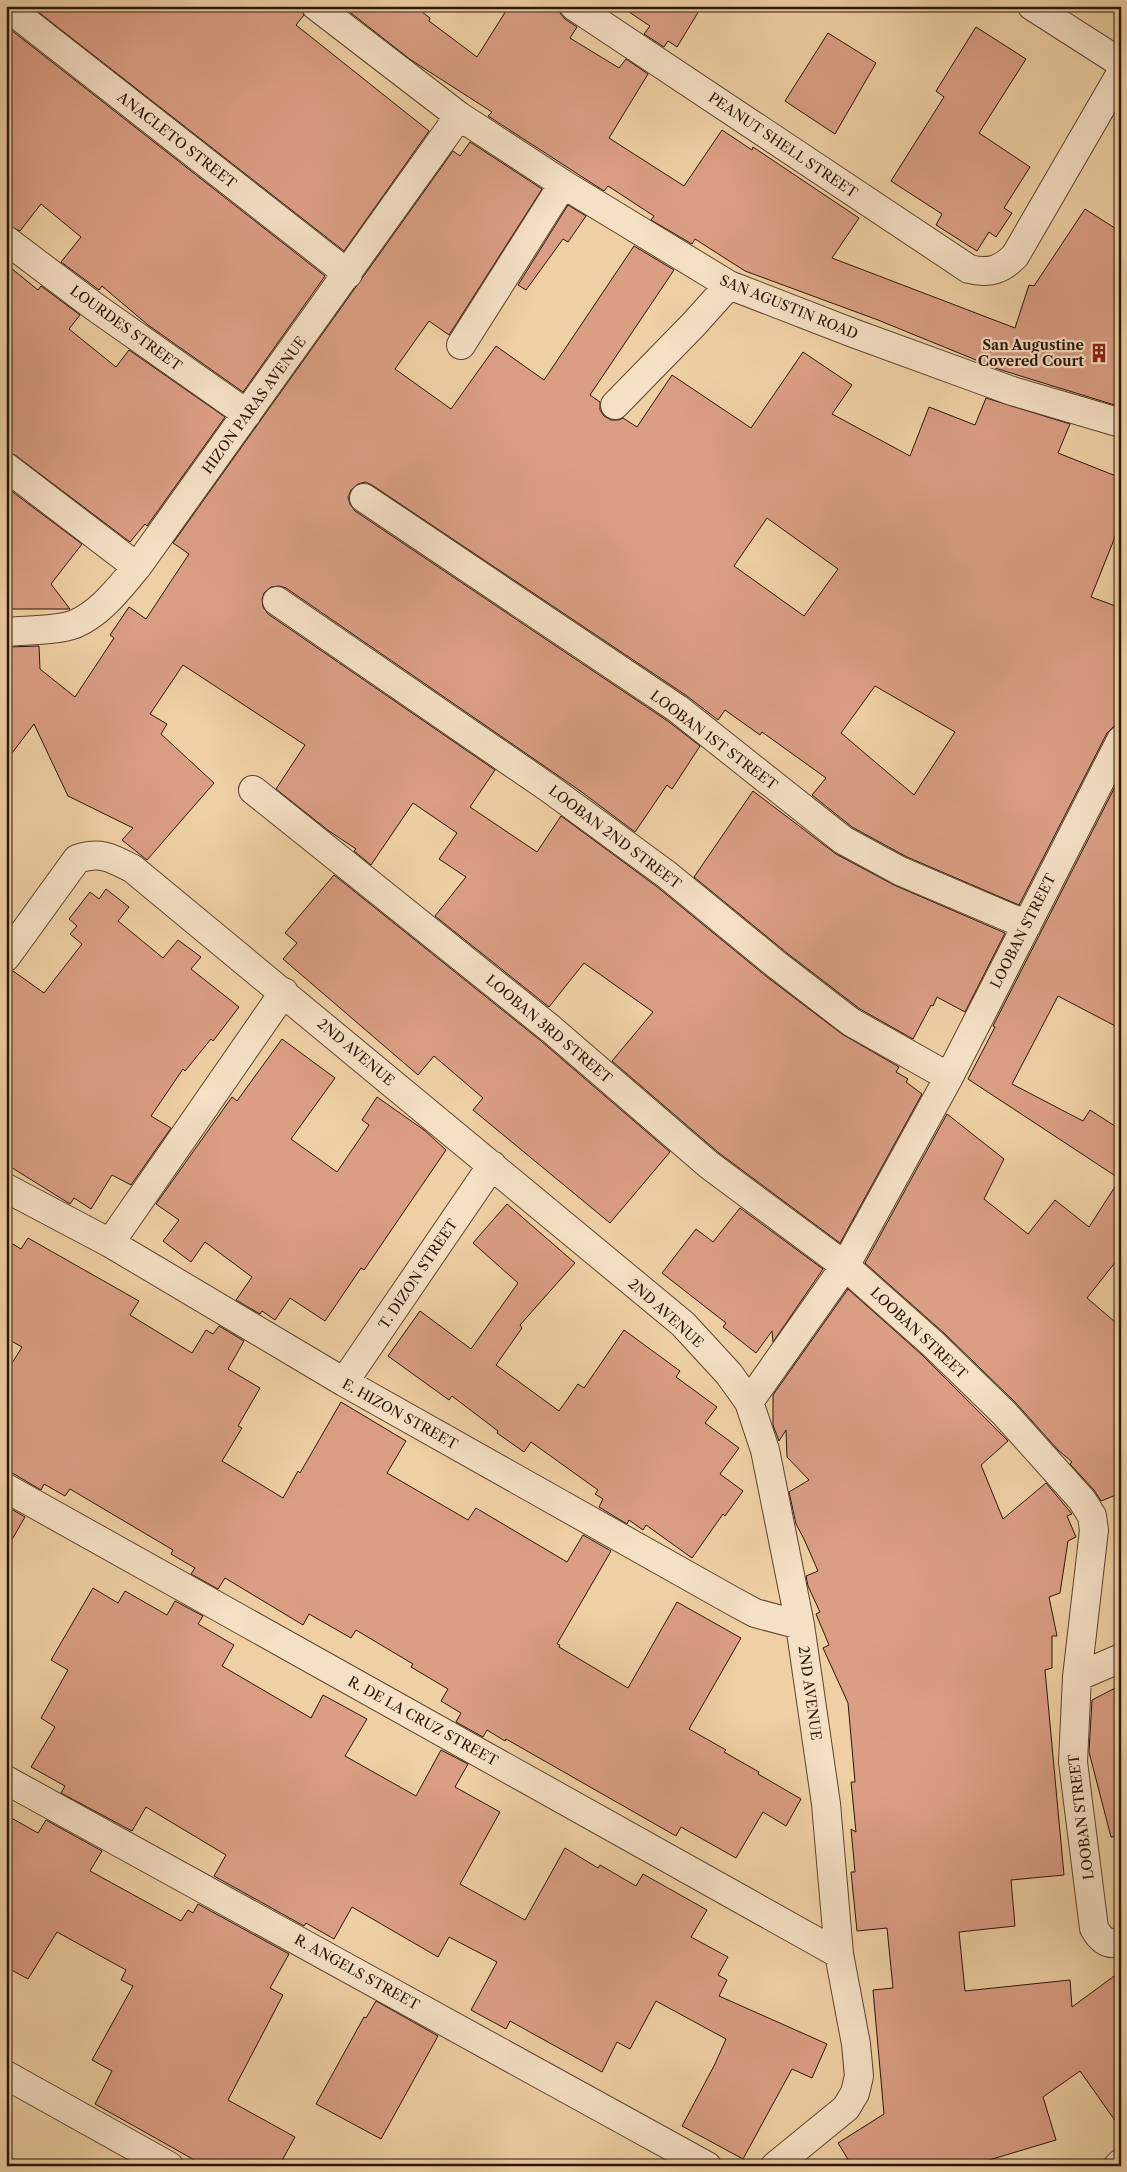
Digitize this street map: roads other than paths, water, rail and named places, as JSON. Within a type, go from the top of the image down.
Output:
[{"type":"street","name":"ANACLETO STREET","points":[[6,6],[348,274]]},
{"type":"street","name":"SAN AGUSTIN ROAD","points":[[316,6],[460,116],[563,184],[729,285],[1012,391],[1121,424]]},
{"type":"street","name":"PEANUT SHELL STREET","points":[[574,6],[969,269],[981,272],[1006,266],[1016,256],[1121,72]]},
{"type":"street","points":[[1032,6],[1121,64]]},
{"type":"street","name":"HIZON PARAS AVENUE","points":[[6,632],[74,624],[91,616],[105,605],[137,566],[460,116]]},
{"type":"street","points":[[461,345],[563,184]]},
{"type":"street","name":"LOURDES STREET","points":[[6,240],[95,307],[247,414]]},
{"type":"street","points":[[615,405],[729,285]]},
{"type":"street","points":[[6,467],[137,566]]},
{"type":"street","name":"LOOBAN 1ST STREET","points":[[364,498],[678,709],[843,840],[900,871],[1026,925]]},
{"type":"street","name":"LOOBAN 2ND STREET","points":[[277,601],[550,789],[651,862],[777,965],[851,1022],[949,1077]]},
{"type":"street","name":"LOOBAN STREET","points":[[1117,1943],[1100,1938],[1094,1928],[1073,1762],[1076,1677],[1092,1556],[1094,1530],[1092,1516],[1082,1500],[1004,1413],[933,1344],[845,1266],[949,1077],[1121,740]]},
{"type":"street","name":"LOOBAN 3RD STREET","points":[[253,790],[551,1028],[709,1165],[845,1266]]},
{"type":"street","name":"2ND AVENUE","points":[[6,957],[77,860],[93,854],[114,859],[133,869],[683,1324],[729,1374],[749,1402],[766,1450],[800,1625],[826,1804],[839,1954],[856,2044],[859,2076],[855,2093],[846,2108],[775,2166]]},
{"type":"street","points":[[110,1243],[284,992]]},
{"type":"street","name":"T. DIZON STREET","points":[[344,1382],[492,1165]]},
{"type":"street","name":"E. HIZON STREET","points":[[6,1188],[110,1243],[344,1382],[731,1600],[755,1613],[800,1625]]},
{"type":"street","points":[[749,1402],[845,1266]]},
{"type":"street","name":"R. DE LA CRUZ STREET","points":[[6,1488],[839,1954]]},
{"type":"street","points":[[1076,1677],[1121,1658]]},
{"type":"street","name":"R. ANGELS STREET","points":[[6,1780],[707,2166]]},
{"type":"street","points":[[6,2075],[169,2166]]},
{"type":"place","name":"San Augustine Covered Court","points":[[1099,353]]}]
